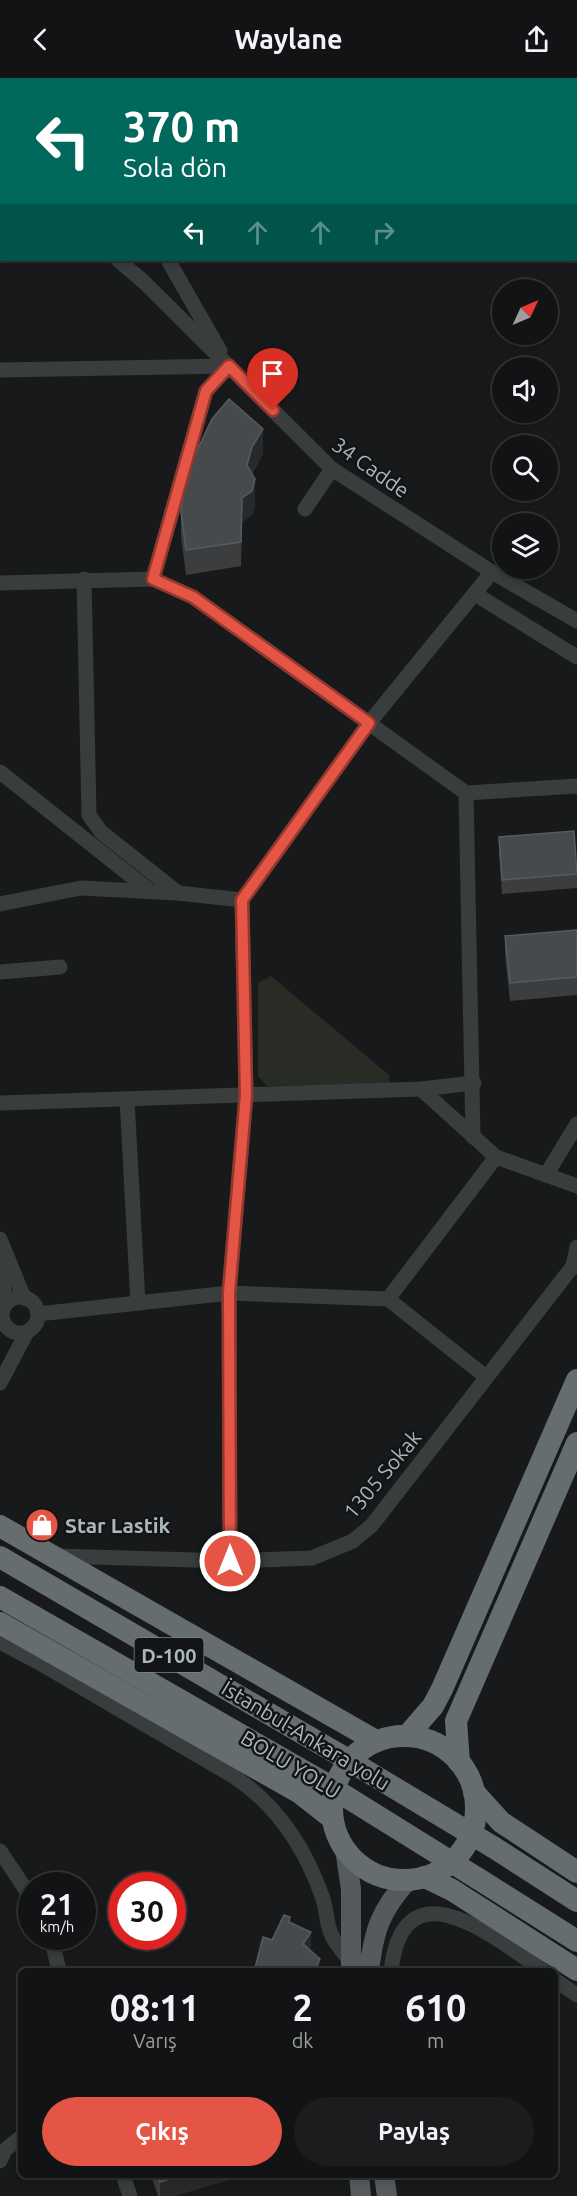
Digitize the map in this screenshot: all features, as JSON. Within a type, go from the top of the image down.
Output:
[{"type":"highway","points":[[408,1735],[433,1706],[442,1689],[577,1380]]},
{"type":"highway","points":[[459,1762],[456,1721],[577,1443]]},
{"type":"highway","points":[[0,1526],[376,1741]]},
{"type":"highway","name":"İstanbul-Ankara yolu","points":[[0,1557],[338,1754],[493,1847],[577,1901]]},
{"type":"highway","name":"BOLU YOLU","points":[[0,1597],[321,1781],[577,1941]]},
{"type":"highway","points":[[0,1623],[300,1793],[332,1818]]},
{"type":"highway","points":[[408,1735],[433,1741],[459,1762],[474,1792],[476,1810],[473,1828],[466,1844],[441,1870],[416,1878],[390,1878],[372,1873],[345,1849],[332,1818],[332,1799],[337,1780],[346,1764],[360,1750],[376,1741],[408,1735]]},
{"type":"highway","points":[[474,1792],[501,1822],[577,1872]]},
{"type":"highway","points":[[416,1878],[452,1890],[577,1970]]},
{"type":"main road","points":[[345,1849],[351,1889],[351,1967]]},
{"type":"main road","points":[[369,1968],[373,1938],[385,1907],[416,1878]]},
{"type":"main road","points":[[384,2178],[387,2196]]},
{"type":"street","name":"34 Cadde","points":[[119,261],[332,469],[492,572]]},
{"type":"street","points":[[169,261],[229,366]]},
{"type":"street","points":[[0,370],[229,366]]},
{"type":"street","points":[[153,579],[206,391],[229,366]]},
{"type":"street","points":[[305,509],[332,469]]},
{"type":"street","points":[[230,1561],[229,1293],[246,1095],[242,900],[369,723],[492,572]]},
{"type":"street","points":[[84,579],[89,815],[101,832],[178,893]]},
{"type":"street","points":[[0,583],[84,579],[153,579],[193,597],[466,793],[577,786]]},
{"type":"street","name":"34 Cadde","points":[[504,579],[577,621]]},
{"type":"street","points":[[475,594],[577,657]]},
{"type":"street","points":[[0,772],[150,891]]},
{"type":"street","points":[[466,793],[474,1083],[473,1137]]},
{"type":"street","points":[[0,904],[81,888],[178,893],[242,900]]},
{"type":"street","points":[[0,972],[60,967]]},
{"type":"street","points":[[0,1103],[421,1089],[474,1083]]},
{"type":"street","points":[[421,1089],[496,1156],[577,1186]]},
{"type":"street","points":[[127,1099],[138,1303]]},
{"type":"street","points":[[546,1175],[577,1124]]},
{"type":"street","points":[[388,1299],[496,1156]]},
{"type":"street","points":[[0,1239],[24,1298]]},
{"type":"street","name":"1305 Sokak","points":[[53,1556],[230,1561],[312,1558],[353,1541],[372,1525],[573,1266],[577,1247]]},
{"type":"street","points":[[0,1263],[6,1304]]},
{"type":"street","points":[[38,1314],[229,1293],[388,1299],[486,1377]]},
{"type":"street","points":[[0,1383],[27,1332],[36,1325],[38,1314],[34,1303],[24,1298],[14,1298],[6,1304],[2,1313],[2,1326],[16,1333],[27,1332]]},
{"type":"street","points":[[0,1642],[233,1776],[260,1796],[285,1826],[306,1858],[323,1898],[331,1935],[351,1967]]},
{"type":"street","points":[[0,1851],[18,1878]]},
{"type":"street","points":[[392,1968],[395,1946],[402,1933],[421,1915],[436,1912],[459,1917],[538,1968]]},
{"type":"street","points":[[54,1950],[58,1968]]},
{"type":"street","points":[[558,1982],[577,1995]]},
{"type":"street","points":[[0,2161],[5,2150],[18,2139]]},
{"type":"street","points":[[124,2178],[130,2196]]},
{"type":"shaded area","points":[[271,976],[389,1075],[390,1084],[267,1086],[258,1076],[258,983]]},
{"type":"building","points":[[229,399],[263,429],[252,447],[247,465],[255,479],[252,491],[242,498],[241,542],[186,550],[181,512],[185,471],[212,419]]},
{"type":"building","points":[[574,831],[577,874],[502,880],[499,837]]},
{"type":"building","points":[[577,930],[577,977],[510,983],[505,936]]},
{"type":"building","points":[[284,1915],[290,1917],[289,1922],[311,1932],[303,1944],[320,1959],[316,1968],[255,1968],[263,1937],[272,1940]]},
{"type":"building","points":[[158,2178],[173,2178],[160,2182]]},
{"type":"place","name":"Star Lastik","points":[[42,1525]]},
{"type":"route","points":[[230,1561],[229,1293],[246,1095],[242,900],[369,723],[193,597],[153,579],[206,391],[229,366],[273,410]]}]
